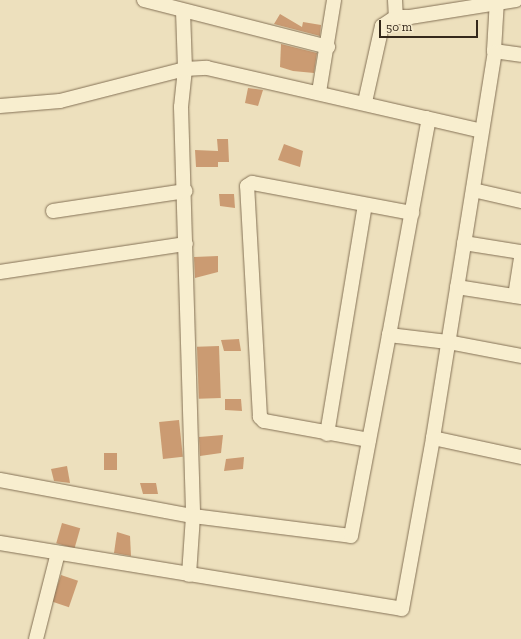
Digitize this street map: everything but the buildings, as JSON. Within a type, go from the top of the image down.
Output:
[{"type":"street","points":[[144,0],[328,47]]},
{"type":"street","points":[[319,92],[328,47],[334,0]]},
{"type":"street","points":[[395,0],[396,17]]},
{"type":"street","points":[[365,102],[382,26],[396,17],[410,17],[498,1],[516,0]]},
{"type":"street","points":[[0,543],[402,609],[433,438],[495,53],[498,1]]},
{"type":"street","points":[[183,11],[185,68],[181,107],[186,191],[193,516],[189,575]]},
{"type":"street","points":[[495,53],[521,55]]},
{"type":"street","points":[[0,106],[60,101],[185,68],[225,71],[365,102],[482,131]]},
{"type":"street","points":[[0,480],[193,516],[351,536],[412,213],[428,123],[426,118]]},
{"type":"street","points":[[369,440],[327,434],[264,421],[260,417],[247,186],[252,183],[412,213]]},
{"type":"street","points":[[473,190],[521,201]]},
{"type":"street","points":[[53,211],[186,191]]},
{"type":"street","points":[[327,434],[366,205]]},
{"type":"street","points":[[0,272],[186,244]]},
{"type":"street","points":[[464,244],[521,252]]},
{"type":"street","points":[[457,287],[518,296],[521,259]]},
{"type":"street","points":[[390,335],[448,342],[521,356]]},
{"type":"street","points":[[433,438],[521,457]]},
{"type":"street","points":[[36,639],[58,553]]}]
